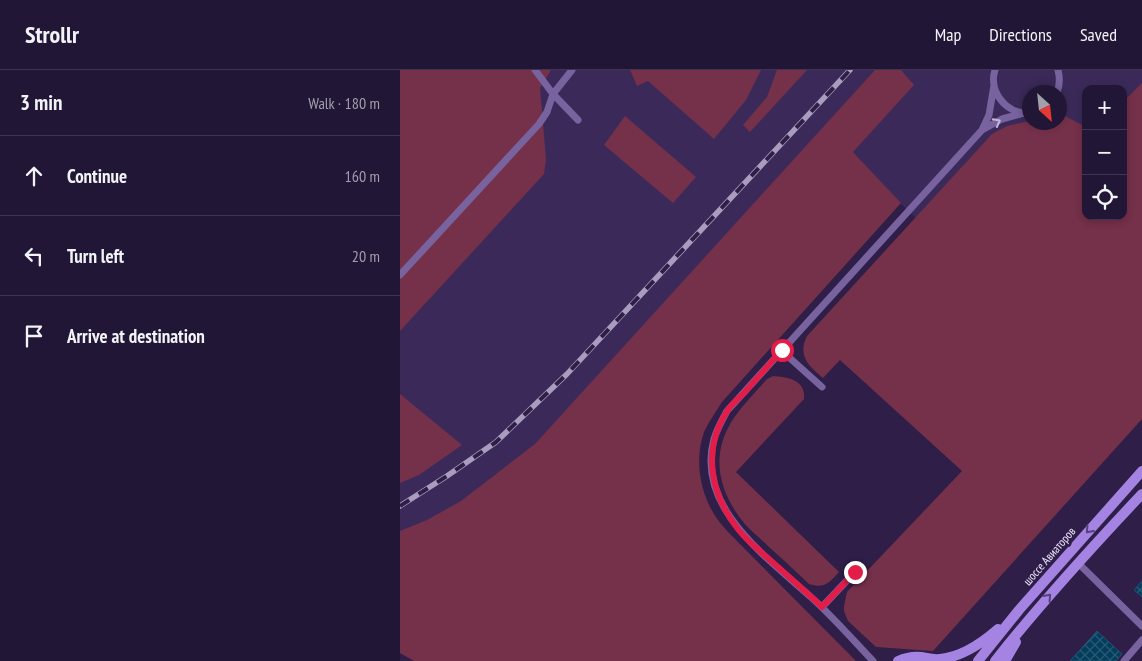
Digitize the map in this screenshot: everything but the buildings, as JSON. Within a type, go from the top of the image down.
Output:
[{"type":"main road","name":"шоссе Авиаторов","points":[[978,661],[1019,610],[1142,471]]},
{"type":"main road","points":[[994,661],[1027,620],[1142,494]]},
{"type":"main road","points":[[898,661],[910,657],[939,660],[958,654],[980,643],[1019,610]]},
{"type":"main road","points":[[1005,661],[1027,620]]},
{"type":"lane","points":[[534,70],[553,94],[578,120]]},
{"type":"lane","points":[[400,275],[539,124],[547,112],[553,94],[572,70]]},
{"type":"lane","points":[[995,70],[993,75],[997,95],[1003,104],[1013,110],[1022,112]]},
{"type":"lane","points":[[1058,70],[1059,85]]},
{"type":"lane","points":[[873,661],[822,607],[738,530],[727,513],[712,476],[714,440],[727,411],[982,130],[989,115],[994,85]]},
{"type":"lane","points":[[982,130],[1002,119],[1022,114]]},
{"type":"lane","points":[[782,350],[822,387]]},
{"type":"lane","points":[[1078,563],[1142,626]]},
{"type":"lane","points":[[822,607],[855,572]]},
{"type":"lane","points":[[1124,661],[1142,640]]},
{"type":"shaded area","points":[[400,70],[1142,70],[1142,115],[1127,131],[1127,85],[1082,85],[1082,216],[919,221],[853,152],[434,569],[400,545]]},
{"type":"shaded area","points":[[400,70],[551,70],[540,88],[546,159],[544,174],[400,331]]},
{"type":"shaded area","points":[[630,70],[761,70],[746,100],[714,139],[648,81],[637,86]]},
{"type":"shaded area","points":[[777,70],[807,70],[750,132],[743,125],[767,97]]},
{"type":"shaded area","points":[[875,70],[901,70],[914,85],[853,152],[901,203],[722,402],[704,432],[699,454],[700,478],[703,489],[718,520],[856,661],[414,661],[400,653],[400,531],[427,520],[461,501],[535,444]]},
{"type":"shaded area","points":[[1142,83],[1142,419],[933,651],[876,647],[848,621],[844,611],[847,592],[962,471],[840,360],[823,378],[818,374],[809,365],[804,355],[803,349],[807,336],[992,134],[1007,126],[1022,123],[1022,130],[1067,130],[1067,117],[1082,125],[1082,220],[1127,220],[1127,98]]},
{"type":"shaded area","points":[[625,116],[696,177],[673,203],[604,145]]},
{"type":"shaded area","points":[[773,376],[795,381],[802,388],[804,399],[736,472],[839,572],[829,582],[819,586],[809,584],[747,526],[736,513],[721,479],[720,455],[722,442],[727,430],[745,403],[767,379]]},
{"type":"shaded area","points":[[400,394],[462,445],[419,475],[400,483]]},
{"type":"railway","points":[[400,506],[496,442],[567,374],[850,70]]},
{"type":"route","points":[[782,350],[727,411],[714,440],[712,476],[727,513],[738,530],[822,607],[855,572]]}]
